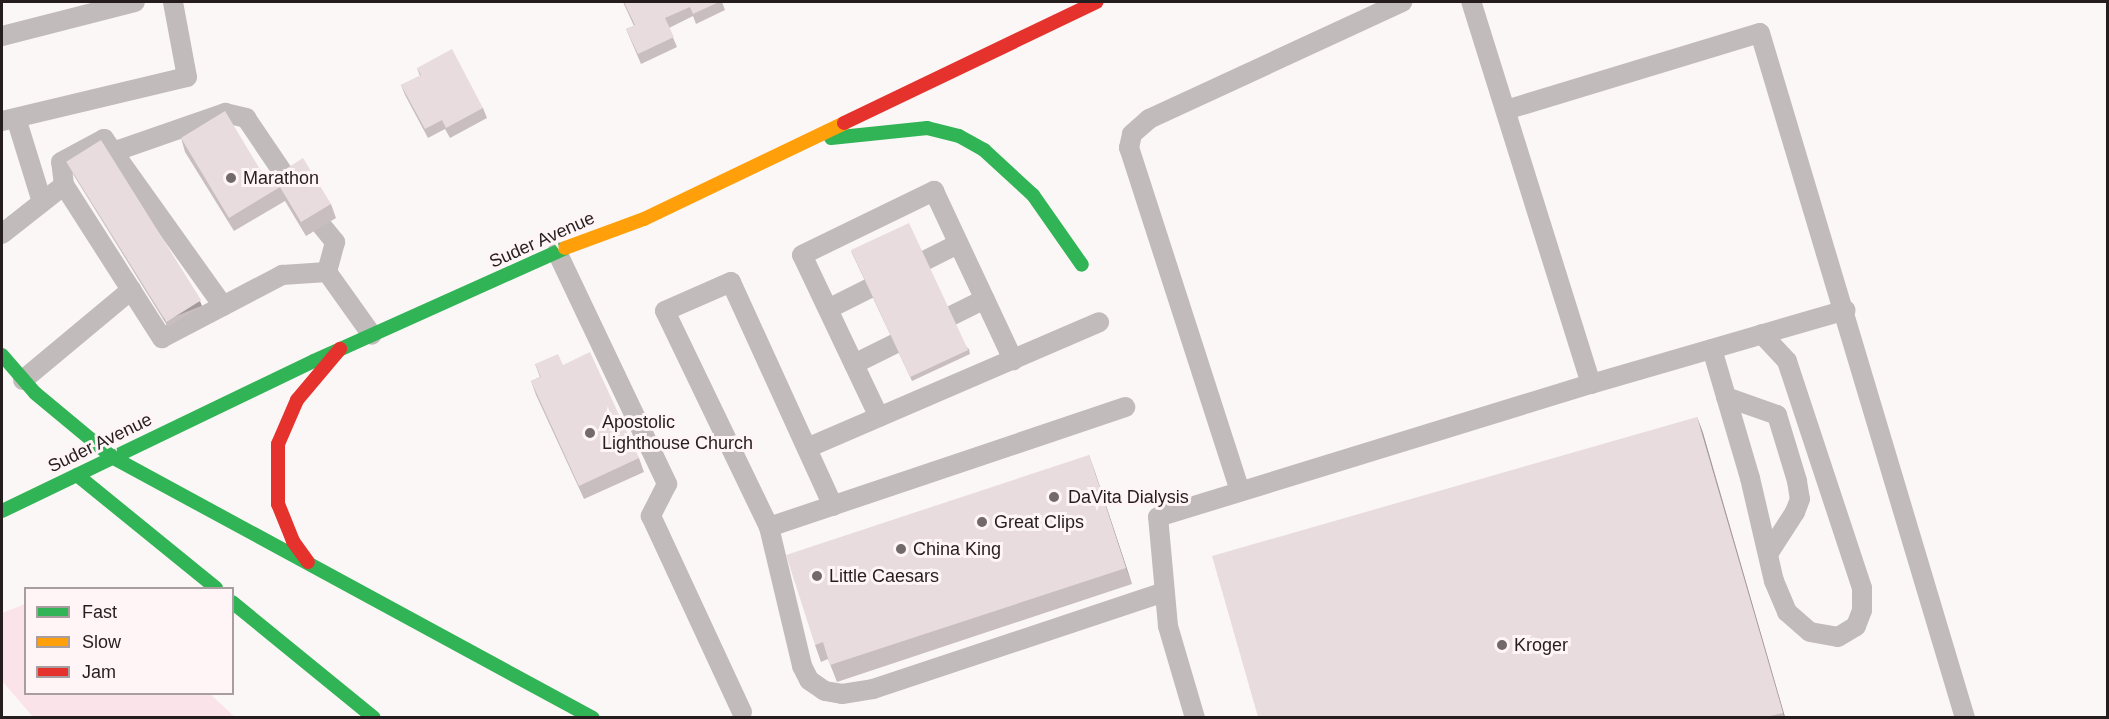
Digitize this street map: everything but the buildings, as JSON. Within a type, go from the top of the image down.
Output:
[{"type":"main road","name":"Suder Avenue","points":[[2,511],[340,349],[557,252],[644,219],[791,146],[1096,2]]},
{"type":"main road","points":[[791,146],[896,129],[927,128],[959,136],[984,150],[1034,195],[1082,265]]},
{"type":"main road","points":[[308,562],[293,541],[278,504],[278,444],[297,400],[340,349]]},
{"type":"main road","points":[[4,362],[112,457],[593,717]]},
{"type":"main road","points":[[77,475],[215,587]]},
{"type":"main road","points":[[234,604],[374,717]]},
{"type":"lane","points":[[2,36],[135,2]]},
{"type":"lane","points":[[42,202],[9,120],[187,77],[173,2]]},
{"type":"lane","points":[[1240,491],[1129,148],[1131,134],[1149,119],[1402,2]]},
{"type":"lane","points":[[1471,2],[1591,384]]},
{"type":"lane","points":[[1506,110],[1760,33],[1845,310],[1965,717]]},
{"type":"lane","points":[[113,152],[225,113],[246,118],[290,183]]},
{"type":"lane","points":[[223,306],[195,278],[104,139],[61,162],[64,185],[87,209],[149,308],[162,338],[223,306],[282,275],[327,272]]},
{"type":"lane","points":[[2,234],[64,185]]},
{"type":"lane","points":[[879,417],[802,255],[934,191],[1013,360]]},
{"type":"lane","points":[[321,226],[335,242],[327,272]]},
{"type":"lane","points":[[828,309],[958,244]]},
{"type":"lane","points":[[557,252],[667,484],[651,516],[742,712]]},
{"type":"lane","points":[[327,272],[372,335]]},
{"type":"lane","points":[[23,381],[129,279]]},
{"type":"lane","points":[[833,506],[731,282],[665,312],[769,527],[802,666],[809,681],[825,691],[842,694],[873,689],[1164,592]]},
{"type":"lane","points":[[854,364],[985,299]]},
{"type":"lane","points":[[1195,717],[1167,626],[1158,517],[1591,384],[1845,310]]},
{"type":"lane","points":[[807,448],[1099,322]]},
{"type":"lane","points":[[1712,349],[1768,554],[1787,612],[1810,632],[1838,637],[1856,626],[1862,610],[1862,588],[1787,361],[1762,334]]},
{"type":"lane","points":[[1726,397],[1777,415],[1797,481],[1800,499],[1795,512],[1768,554]]},
{"type":"lane","points":[[769,527],[1125,407]]},
{"type":"shaded area","points":[[24,604],[24,695],[211,695],[235,717],[33,717],[2,681],[2,613]]},
{"type":"traffic: fast","points":[[831,138],[927,128],[959,136],[984,150],[1033,195],[1082,265]]},
{"type":"traffic: fast","points":[[2,511],[314,361],[565,248]]},
{"type":"traffic: fast","points":[[2,355],[35,393],[112,457]]},
{"type":"traffic: fast","points":[[112,457],[593,718]]},
{"type":"traffic: fast","points":[[77,475],[215,587]]},
{"type":"traffic: fast","points":[[234,604],[374,718]]},
{"type":"traffic: slow","points":[[565,248],[644,219],[844,123]]},
{"type":"traffic: jam","points":[[844,123],[1096,2]]},
{"type":"traffic: jam","points":[[308,562],[293,541],[278,504],[278,444],[297,400],[340,349]]},
{"type":"place","name":"Marathon","points":[[231,178]]},
{"type":"place","name":"Apostolic Lighthouse Church","points":[[590,433]]},
{"type":"place","name":"DaVita Dialysis","points":[[1054,497]]},
{"type":"place","name":"Great Clips","points":[[982,522]]},
{"type":"place","name":"China King","points":[[901,549]]},
{"type":"place","name":"Little Caesars","points":[[817,576]]},
{"type":"place","name":"Kroger","points":[[1502,645]]}]
